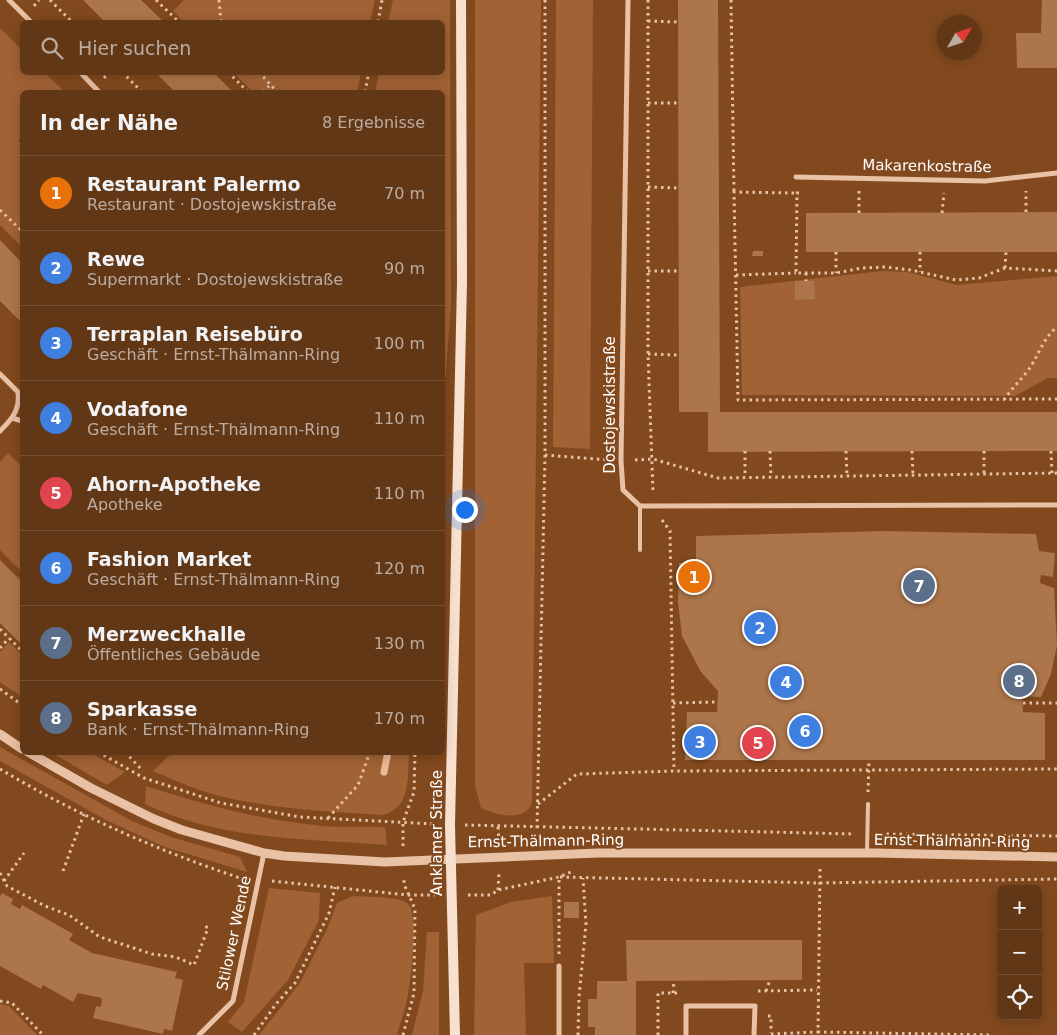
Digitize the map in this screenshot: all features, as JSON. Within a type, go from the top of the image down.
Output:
[{"type":"main road","name":"Anklamer Straße","points":[[455,1035],[451,857],[453,642],[462,282],[461,0]]},
{"type":"street","points":[[9,0],[29,20]]},
{"type":"street","name":"Dostojewskistraße","points":[[628,0],[621,461],[623,490],[640,506]]},
{"type":"street","points":[[83,75],[95,90]]},
{"type":"street","name":"Makarenkostraße","points":[[796,177],[985,180],[1057,173]]},
{"type":"street","points":[[0,374],[20,394],[20,404],[12,418],[0,431]]},
{"type":"street","points":[[12,418],[20,421]]},
{"type":"street","points":[[640,506],[1057,505]]},
{"type":"street","points":[[0,734],[20,748]]},
{"type":"street","name":"Ernst-Thälmann-Ring","points":[[33,755],[91,788],[154,819],[182,830],[264,853],[284,856],[385,862],[451,857],[598,853],[867,853],[1057,857]]},
{"type":"street","name":"Stilower Wende","points":[[199,1035],[233,1001],[264,853]]},
{"type":"street","points":[[559,966],[559,1035]]},
{"type":"street","points":[[686,1035],[686,1006],[755,1006],[754,1035]]},
{"type":"lane","points":[[640,506],[640,550]]},
{"type":"lane","points":[[867,853],[868,804]]},
{"type":"path","points":[[50,0],[70,20]]},
{"type":"path","points":[[156,0],[176,20]]},
{"type":"path","points":[[219,0],[221,20]]},
{"type":"path","points":[[378,20],[382,0]]},
{"type":"path","points":[[537,828],[545,454],[545,0]]},
{"type":"path","points":[[648,0],[648,354],[653,460],[652,506],[670,531],[674,771]]},
{"type":"path","points":[[731,0],[738,400],[1057,399]]},
{"type":"path","points":[[648,21],[678,22]]},
{"type":"path","points":[[125,75],[140,90]]},
{"type":"path","points":[[231,75],[246,90]]},
{"type":"path","points":[[261,75],[274,90]]},
{"type":"path","points":[[365,90],[368,75]]},
{"type":"path","points":[[265,90],[269,86]]},
{"type":"path","points":[[648,103],[678,103]]},
{"type":"path","points":[[796,177],[796,273]]},
{"type":"path","points":[[1026,177],[1026,212]]},
{"type":"path","points":[[858,178],[859,213]]},
{"type":"path","points":[[648,187],[679,188]]},
{"type":"path","points":[[1017,191],[1034,189]]},
{"type":"path","points":[[734,192],[806,193]]},
{"type":"path","points":[[850,193],[868,193]]},
{"type":"path","points":[[934,193],[953,193]]},
{"type":"path","points":[[0,210],[20,229]]},
{"type":"path","points":[[836,252],[836,273]]},
{"type":"path","points":[[920,252],[920,272]]},
{"type":"path","points":[[1005,268],[1006,252]]},
{"type":"path","points":[[736,275],[836,273],[862,268],[885,267],[956,280],[979,278],[1005,268],[1057,271]]},
{"type":"path","points":[[648,271],[679,272]]},
{"type":"path","points":[[806,273],[806,281]]},
{"type":"path","points":[[1004,400],[1015,383],[1028,370],[1048,334],[1057,327]]},
{"type":"path","points":[[648,354],[679,354]]},
{"type":"path","points":[[745,451],[745,477]]},
{"type":"path","points":[[770,451],[771,477]]},
{"type":"path","points":[[846,451],[847,476]]},
{"type":"path","points":[[984,451],[984,473]]},
{"type":"path","points":[[1051,451],[1052,474]]},
{"type":"path","points":[[912,452],[913,475]]},
{"type":"path","points":[[545,454],[621,461],[653,460],[718,478],[1057,473]]},
{"type":"path","points":[[0,629],[20,649]]},
{"type":"path","points":[[0,648],[10,638]]},
{"type":"path","points":[[0,689],[20,704]]},
{"type":"path","points":[[673,703],[717,702]]},
{"type":"path","points":[[1023,703],[1057,704]]},
{"type":"path","points":[[103,755],[144,778],[222,803],[300,817],[403,822],[414,792],[415,755]]},
{"type":"path","points":[[128,755],[142,770]]},
{"type":"path","points":[[328,819],[358,785],[369,755]]},
{"type":"path","points":[[868,804],[869,760]]},
{"type":"path","points":[[537,805],[577,774],[674,771],[1057,768]]},
{"type":"path","points":[[63,871],[84,814]]},
{"type":"path","points":[[498,827],[1057,836]]},
{"type":"path","points":[[4,881],[24,853]]},
{"type":"path","points":[[818,1032],[818,883],[821,853]]},
{"type":"path","points":[[0,873],[7,886],[30,899],[69,915],[100,937],[152,954],[176,958],[194,965],[208,928],[204,926]]},
{"type":"path","points":[[491,895],[498,890],[559,877],[818,883],[1057,879]]},
{"type":"path","points":[[559,877],[559,966]]},
{"type":"path","points":[[578,1035],[579,997],[586,924],[583,878]]},
{"type":"path","points":[[254,1035],[276,1004],[295,983],[329,913],[335,887]]},
{"type":"path","points":[[403,1035],[414,993],[416,909],[408,895]]},
{"type":"path","points":[[673,993],[674,980]]},
{"type":"path","points":[[766,991],[770,980]]},
{"type":"path","points":[[0,1001],[12,1003],[42,1035]]},
{"type":"path","points":[[771,1034],[818,1032],[992,1035]]},
{"type":"shaded area","points":[[184,0],[375,0],[370,20],[182,20],[173,11]]},
{"type":"shaded area","points":[[393,0],[450,0],[451,305],[445,382],[445,90],[375,90],[379,75],[445,75],[445,20],[388,20]]},
{"type":"shaded area","points":[[475,0],[541,0],[532,802],[529,809],[517,815],[502,815],[481,808],[475,786]]},
{"type":"shaded area","points":[[556,0],[593,0],[590,449],[553,447]]},
{"type":"shaded area","points":[[0,28],[20,48],[20,75],[47,75],[63,90],[20,90],[20,139],[18,141],[20,143],[20,245],[0,225]]},
{"type":"shaded area","points":[[236,75],[361,75],[357,90],[251,90]]},
{"type":"shaded area","points":[[882,271],[908,272],[957,285],[1057,276],[1057,378],[1048,378],[1015,396],[742,395],[740,287]]},
{"type":"shaded area","points":[[8,453],[20,465],[20,570],[0,550],[0,462]]},
{"type":"shaded area","points":[[9,642],[20,653],[20,696],[0,682],[0,652]]},
{"type":"shaded area","points":[[0,747],[132,821],[171,837],[240,857],[247,872],[165,847],[108,821],[0,761]]},
{"type":"shaded area","points":[[55,755],[95,755],[125,772],[107,785]]},
{"type":"shaded area","points":[[170,755],[409,755],[408,781],[403,798],[392,811],[383,815],[288,808],[222,797],[191,787],[153,771]]},
{"type":"shaded area","points":[[146,786],[208,805],[272,819],[324,826],[385,827],[387,845],[263,836],[203,825],[173,816],[145,804]]},
{"type":"shaded area","points":[[269,888],[320,893],[319,920],[288,980],[242,1032],[228,1022],[244,1002]]},
{"type":"shaded area","points":[[353,896],[396,899],[407,903],[411,909],[414,946],[411,975],[407,999],[397,1035],[259,1035],[300,983],[328,927],[337,903]]},
{"type":"shaded area","points":[[552,896],[554,963],[524,963],[526,1035],[474,1035],[476,915],[511,902]]},
{"type":"shaded area","points":[[427,932],[439,932],[439,1035],[412,1035],[423,991]]},
{"type":"shaded area","points":[[0,1004],[9,1006],[37,1035],[0,1035]]},
{"type":"building","points":[[83,0],[141,0],[162,20],[103,20]]},
{"type":"building","points":[[678,0],[718,0],[720,412],[1057,412],[1057,451],[708,452],[708,412],[679,412]]},
{"type":"building","points":[[1042,0],[1057,0],[1057,68],[1017,68],[1016,33],[1041,33]]},
{"type":"building","points":[[158,75],[216,75],[231,90],[173,90]]},
{"type":"building","points":[[1057,212],[1057,252],[806,252],[806,213]]},
{"type":"building","points":[[0,240],[20,261],[20,321],[0,301]]},
{"type":"building","points":[[753,251],[763,251],[763,256],[752,256]]},
{"type":"building","points":[[795,281],[814,281],[815,299],[795,300]]},
{"type":"building","points":[[884,531],[1036,534],[1039,551],[1055,553],[1053,577],[1041,575],[1040,583],[1054,588],[1057,645],[1051,674],[1041,697],[1022,696],[1023,712],[1045,713],[1045,760],[685,760],[687,712],[717,712],[718,691],[701,672],[682,636],[678,602],[679,563],[696,563],[696,536]]},
{"type":"building","points":[[0,560],[20,580],[20,643],[0,623]]},
{"type":"building","points":[[2,893],[13,899],[11,904],[20,909],[22,905],[73,934],[69,940],[92,953],[177,972],[175,978],[183,980],[172,1031],[164,1029],[163,1034],[93,1018],[96,1006],[101,1007],[102,998],[78,993],[73,1002],[43,985],[41,989],[0,966],[0,897]]},
{"type":"building","points":[[564,902],[579,902],[579,918],[564,918]]},
{"type":"building","points":[[626,940],[802,940],[802,980],[636,981],[636,1035],[595,1035],[595,1027],[588,1027],[588,999],[597,999],[597,981],[627,981]]},
{"type":"waterway","points":[[384,772],[387,755]]},
{"type":"place","name":"Restaurant Palermo","points":[[694,577]]},
{"type":"place","name":"Merzweckhalle","points":[[919,586]]},
{"type":"place","name":"Rewe","points":[[760,628]]},
{"type":"place","name":"Sparkasse","points":[[1019,681]]},
{"type":"place","name":"Vodafone","points":[[786,682]]},
{"type":"place","name":"Fashion Market","points":[[805,731]]},
{"type":"place","name":"Terraplan Reisebüro","points":[[700,742]]},
{"type":"place","name":"Ahorn-Apotheke","points":[[758,743]]}]
